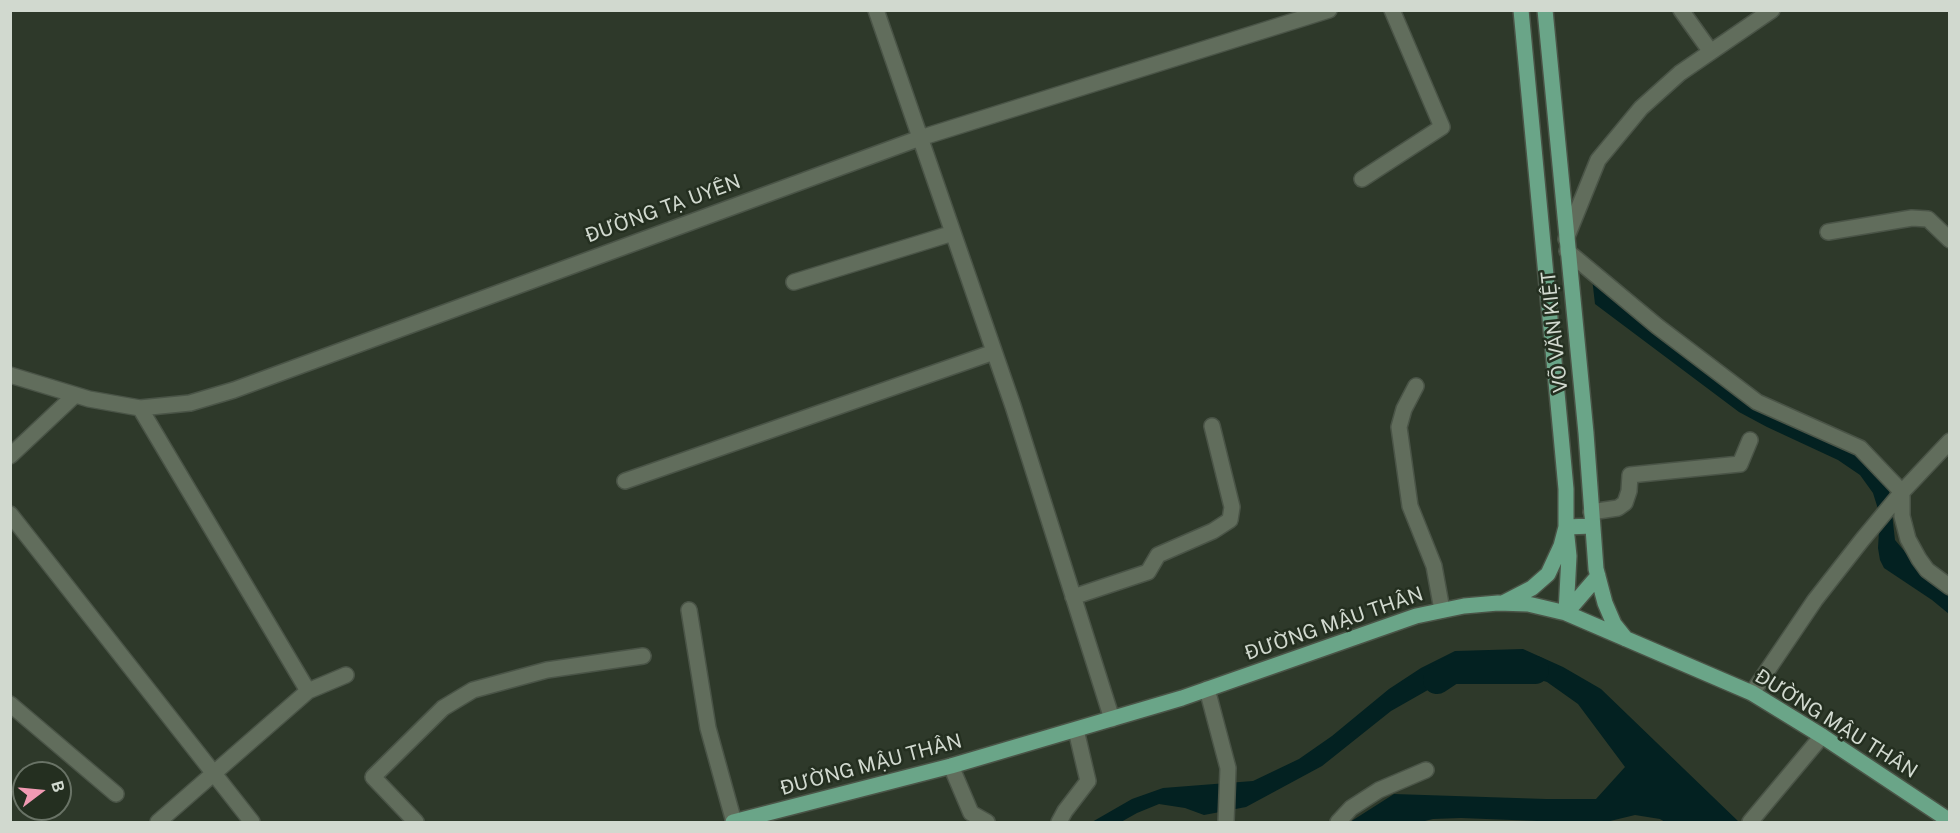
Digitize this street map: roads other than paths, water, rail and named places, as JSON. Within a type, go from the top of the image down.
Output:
[{"type":"main road","name":"VÕ VĂN KIỆT","points":[[1503,603],[1532,588],[1548,574],[1561,546],[1566,527],[1566,489],[1521,10]]},
{"type":"main road","name":"VÕ VĂN KIỆT","points":[[1545,10],[1598,576],[1605,603],[1614,624],[1628,641]]},
{"type":"main road","points":[[1566,613],[1569,556],[1566,527],[1592,519]]},
{"type":"main road","points":[[1566,613],[1598,576]]},
{"type":"main road","name":"ĐƯỜNG MẬU THÂN","points":[[733,822],[951,766],[1076,730],[1207,689],[1416,616],[1464,606],[1503,603],[1528,604],[1566,613],[1752,693],[1822,736],[1950,821]]},
{"type":"street","points":[[876,10],[994,352],[1112,719]]},
{"type":"street","name":"ĐƯỜNG TẠ UYÊN","points":[[10,375],[75,395],[141,408],[190,403],[234,390],[920,138],[1329,10]]},
{"type":"street","points":[[1362,179],[1442,127],[1392,10]]},
{"type":"street","points":[[1681,10],[1711,52]]},
{"type":"street","points":[[1772,10],[1680,73],[1641,108],[1598,160],[1567,245],[1657,326],[1757,402],[1860,448],[1899,496],[1908,539],[1919,559],[1927,570],[1950,587]]},
{"type":"street","points":[[1828,232],[1912,218],[1928,219],[1950,240]]},
{"type":"street","points":[[794,282],[953,233]]},
{"type":"street","points":[[625,481],[994,352]]},
{"type":"street","points":[[1416,386],[1404,409],[1399,427],[1410,506],[1434,566],[1442,610]]},
{"type":"street","points":[[10,456],[75,395]]},
{"type":"street","points":[[141,408],[308,691]]},
{"type":"street","points":[[1073,597],[1148,572],[1158,555],[1213,531],[1230,520],[1232,507],[1212,426]]},
{"type":"street","points":[[1592,519],[1625,503],[1629,491],[1630,475],[1740,464],[1750,440]]},
{"type":"street","points":[[1752,693],[1815,600],[1862,540],[1950,441]]},
{"type":"street","points":[[10,514],[252,822]]},
{"type":"street","points":[[689,610],[708,728],[733,822]]},
{"type":"street","points":[[416,822],[373,777],[443,708],[473,690],[547,670],[643,656]]},
{"type":"street","points":[[158,822],[308,691],[346,675]]},
{"type":"street","points":[[1207,689],[1228,768],[1226,822]]},
{"type":"street","points":[[10,704],[116,794]]},
{"type":"street","points":[[1059,822],[1088,780],[1076,730]]},
{"type":"street","points":[[1750,822],[1822,736]]},
{"type":"street","points":[[951,766],[971,813],[987,822]]},
{"type":"street","points":[[1338,822],[1351,808],[1379,790],[1426,770]]},
{"type":"water","points":[[1592,278],[1670,344],[1855,452],[1889,488],[1895,540],[1921,571],[1949,595],[1949,614],[1884,568],[1878,548],[1878,509],[1873,493],[1860,475],[1838,460],[1739,412],[1595,304]]},
{"type":"water","points":[[1523,649],[1563,667],[1601,689],[1739,822],[1665,822],[1635,815],[1606,822],[1461,818],[1421,822],[1350,822],[1394,794],[1596,799],[1625,767],[1578,704],[1547,682],[1481,667],[1449,678],[1391,711],[1322,766],[1246,807],[1204,815],[1185,808],[1159,804],[1121,822],[1092,822],[1132,799],[1163,788],[1253,781],[1299,759],[1332,736],[1389,689],[1421,668],[1455,651]]},
{"type":"waterway","points":[[1437,680],[1452,670],[1535,670]]}]
